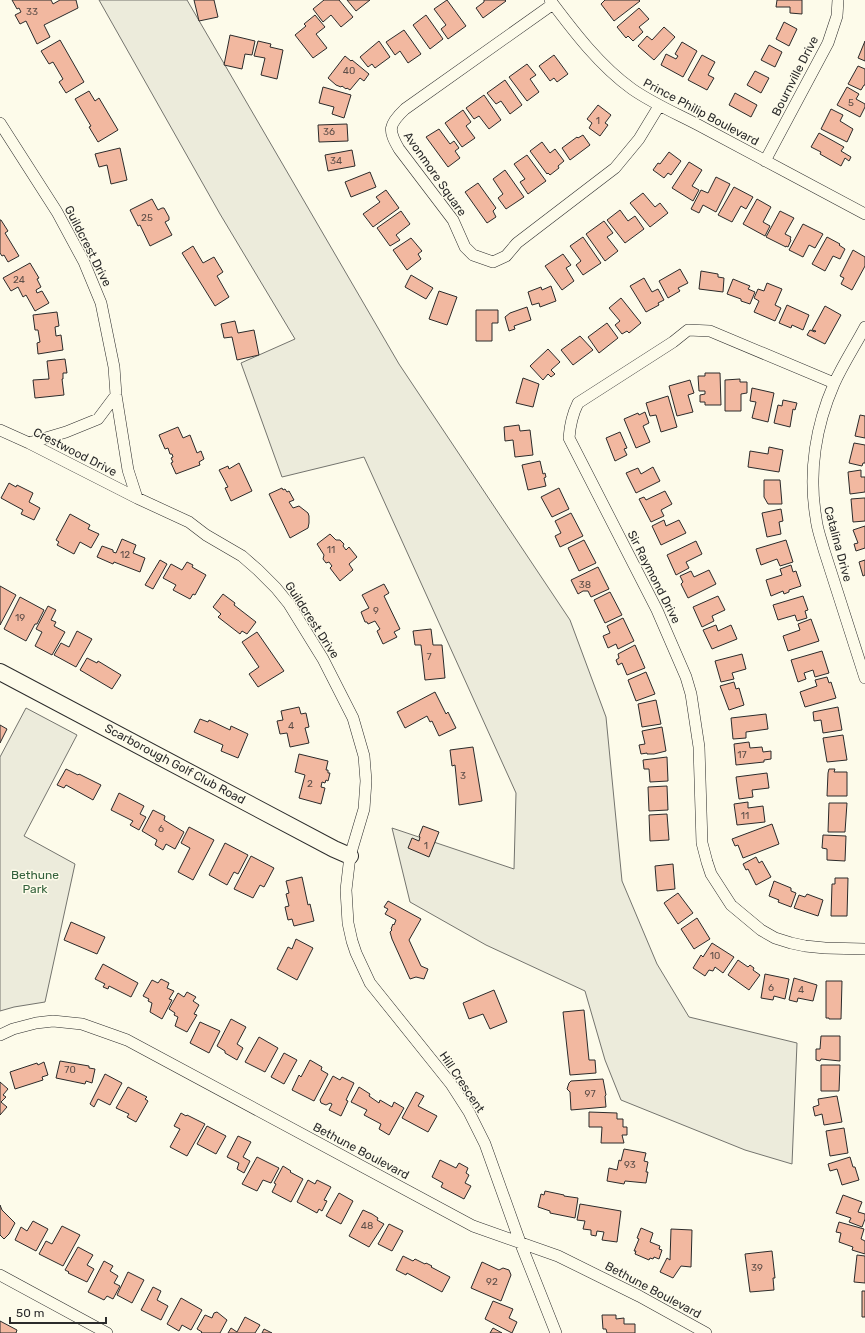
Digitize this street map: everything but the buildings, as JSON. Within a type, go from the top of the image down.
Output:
[{"type":"street","name":"Bournville Drive","points":[[765,161],[828,42],[837,16],[838,0]]},
{"type":"street","name":"Prince Philip Boulevard","points":[[552,2],[586,45],[606,67],[632,89],[659,106],[691,120],[865,214]]},
{"type":"street","name":"Avonmore Square","points":[[552,2],[405,109],[396,117],[391,128],[392,137],[398,150],[452,220],[465,247],[473,255],[493,262],[506,256],[517,243],[615,168],[639,139],[659,106]]},
{"type":"street","name":"Guildcrest Drive","points":[[0,123],[57,212],[84,262],[101,303],[114,367],[116,395],[128,470],[137,498],[189,522],[206,535],[242,556],[276,588],[289,604],[323,659],[353,718],[364,756],[366,781],[364,809],[350,856]]},
{"type":"street","name":"Catalina Drive","points":[[865,327],[834,383],[820,420],[813,466],[816,517],[824,550],[865,678]]},
{"type":"street","name":"Sir Raymond Drive","points":[[834,383],[710,331],[688,330],[673,342],[578,403],[570,425],[569,438],[657,610],[686,677],[691,694],[699,747],[702,843],[711,874],[731,905],[761,930],[775,938],[791,944],[805,946],[865,949]]},
{"type":"street","points":[[29,443],[66,432],[98,419],[116,395]]},
{"type":"street","name":"Crestwood Drive","points":[[0,430],[29,443],[137,498]]},
{"type":"street","name":"Scarborough Golf Club Road","points":[[0,672],[334,849],[350,856]]},
{"type":"street","name":"Hill Crescent","points":[[350,856],[346,890],[346,908],[352,941],[361,967],[380,997],[451,1084],[469,1112],[485,1144],[520,1242],[556,1333]]},
{"type":"street","name":"Bethune Boulevard","points":[[0,1035],[13,1029],[36,1023],[52,1021],[82,1024],[126,1040],[473,1226],[558,1256],[639,1296],[706,1333]]},
{"type":"street","points":[[0,1274],[107,1333]]},
{"type":"green space","points":[[99,0],[187,0],[399,364],[570,620],[606,717],[622,881],[657,964],[689,1017],[797,1043],[792,1164],[745,1150],[621,1100],[605,1060],[585,991],[486,945],[410,902],[392,828],[514,869],[516,793],[364,457],[282,477],[241,363],[295,339],[220,214]]},
{"type":"green space","name":"Bethune Park","points":[[26,708],[77,735],[24,836],[75,864],[45,1002],[0,1011],[0,757]]}]
